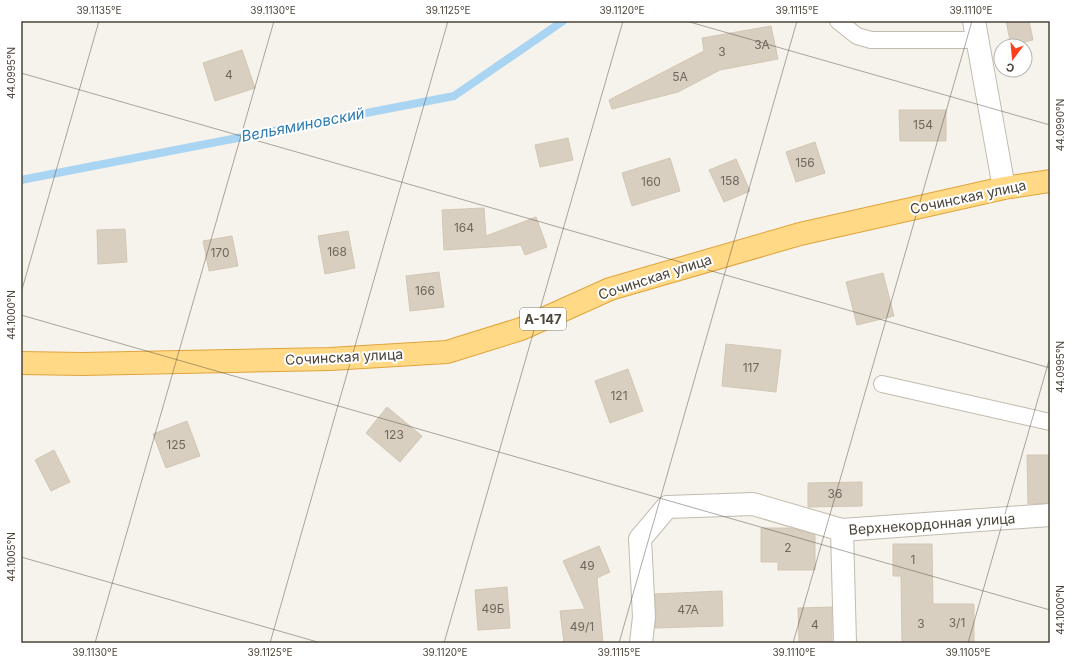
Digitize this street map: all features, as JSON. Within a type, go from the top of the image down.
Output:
[{"type":"highway","name":"Сочинская улица","points":[[21,363],[82,364],[330,359],[446,352],[521,329],[610,289],[686,266],[800,234],[1004,188],[1050,181]]},
{"type":"street","points":[[976,31],[1004,188]]},
{"type":"street","name":"Верхнекордонная улица","points":[[641,643],[644,617],[640,539],[667,507],[753,504],[842,530],[1050,515]]},
{"type":"street","points":[[842,530],[845,643]]},
{"type":"lane","points":[[838,21],[857,36],[871,40],[976,31]]},
{"type":"lane","points":[[882,384],[1050,422]]},
{"type":"building","points":[[1006,21],[1029,21],[1033,38],[1010,38]]},
{"type":"building","points":[[771,26],[778,59],[720,70],[678,92],[612,109],[609,100],[704,51],[702,38]]},
{"type":"building","points":[[242,50],[255,88],[215,101],[203,63]]},
{"type":"building","points":[[899,110],[946,110],[946,141],[900,141]]},
{"type":"building","points":[[568,138],[573,160],[540,167],[535,145]]},
{"type":"building","points":[[815,142],[825,173],[796,182],[786,152]]},
{"type":"building","points":[[670,158],[680,191],[632,206],[622,173]]},
{"type":"building","points":[[736,159],[750,191],[724,202],[709,170]]},
{"type":"building","points":[[484,208],[486,236],[536,217],[547,247],[525,255],[521,245],[444,250],[442,210]]},
{"type":"building","points":[[125,229],[127,262],[98,264],[97,230]]},
{"type":"building","points":[[348,231],[355,268],[325,274],[318,236]]},
{"type":"building","points":[[232,236],[238,266],[209,271],[203,241]]},
{"type":"building","points":[[439,272],[444,307],[410,311],[406,276]]},
{"type":"building","points":[[883,273],[894,316],[857,325],[846,282]]},
{"type":"building","points":[[726,344],[781,350],[776,392],[722,386]]},
{"type":"building","points":[[628,369],[643,411],[610,423],[595,381]]},
{"type":"building","points":[[387,407],[422,436],[400,462],[366,433]]},
{"type":"building","points":[[187,421],[200,456],[166,468],[153,434]]},
{"type":"building","points":[[54,450],[70,482],[51,491],[35,460]]},
{"type":"building","points":[[1027,455],[1050,455],[1050,503],[1028,504]]},
{"type":"building","points":[[862,482],[862,506],[808,507],[808,483]]},
{"type":"building","points":[[761,528],[791,528],[815,535],[815,570],[778,570],[778,562],[761,562]]},
{"type":"building","points":[[893,544],[932,544],[933,604],[974,604],[974,643],[902,643],[901,576],[893,576]]},
{"type":"building","points":[[599,546],[610,572],[597,578],[603,643],[564,643],[560,611],[585,609],[563,561]]},
{"type":"building","points":[[507,587],[510,628],[478,630],[475,590]]},
{"type":"building","points":[[722,591],[723,626],[655,628],[655,594]]},
{"type":"building","points":[[832,607],[832,642],[799,643],[798,608]]},
{"type":"waterway","name":"Вельяминовский","points":[[21,180],[454,96],[563,21]]}]
